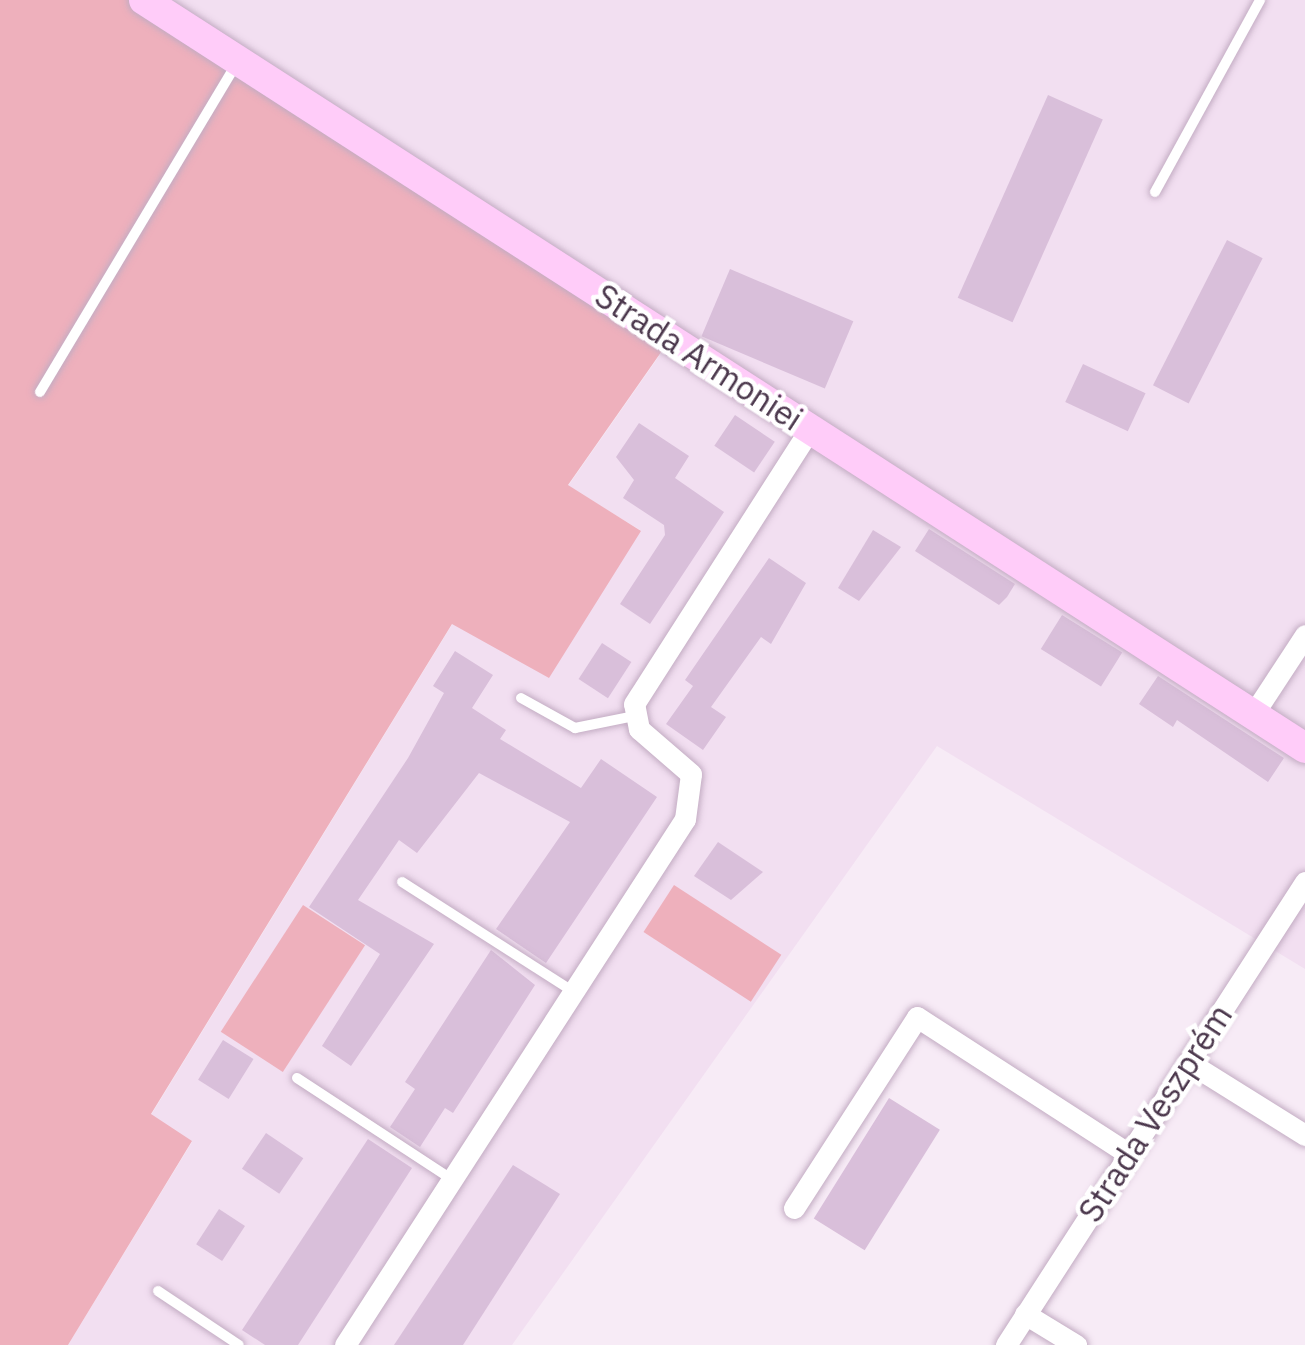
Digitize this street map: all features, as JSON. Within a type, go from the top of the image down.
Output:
[{"type":"street","name":"Strada Armoniei","points":[[144,0],[1305,748]]},
{"type":"street","points":[[345,1345],[688,811],[688,767],[634,716],[647,674],[810,429]]},
{"type":"street","points":[[1254,713],[1305,635]]},
{"type":"street","name":"Strada Veszprém","points":[[1006,1345],[1305,882]]},
{"type":"street","points":[[794,1208],[917,1017],[1129,1154]]},
{"type":"street","points":[[1188,1062],[1305,1135]]},
{"type":"street","points":[[1025,1314],[1076,1345]]},
{"type":"lane","points":[[1155,192],[1260,0]]},
{"type":"lane","points":[[40,392],[238,61]]},
{"type":"lane","points":[[521,698],[575,728],[634,716]]},
{"type":"lane","points":[[401,882],[574,992]]},
{"type":"lane","points":[[297,1078],[453,1180]]},
{"type":"lane","points":[[158,1291],[239,1345]]},
{"type":"shaded area","points":[[0,0],[143,0],[671,338],[568,485],[641,531],[549,678],[452,624],[151,1114],[192,1141],[68,1345],[0,1345]]},
{"type":"shaded area","points":[[143,0],[1305,0],[1305,969],[937,746],[512,1345],[68,1345],[192,1142],[151,1115],[453,623],[640,530],[568,486],[671,339]]},
{"type":"shaded area","points":[[674,885],[781,955],[751,1002],[644,932]]},
{"type":"shaded area","points":[[303,905],[365,945],[283,1072],[221,1032]]},
{"type":"building","points":[[1048,95],[1103,119],[1013,322],[958,298]]},
{"type":"building","points":[[1227,240],[1263,258],[1189,403],[1153,385]]},
{"type":"building","points":[[730,269],[853,321],[825,389],[701,336]]},
{"type":"building","points":[[1083,364],[1146,393],[1128,431],[1065,402]]},
{"type":"building","points":[[735,415],[775,442],[754,473],[714,446]]},
{"type":"building","points":[[639,423],[689,456],[675,478],[724,512],[650,624],[620,604],[665,535],[664,525],[623,498],[634,480],[616,457]]},
{"type":"building","points":[[929,529],[1015,584],[1007,597],[999,605],[915,551]]},
{"type":"building","points":[[873,530],[901,547],[859,601],[838,588]]},
{"type":"building","points":[[769,558],[806,583],[771,644],[761,637],[711,707],[726,717],[703,750],[666,724],[693,686],[685,680]]},
{"type":"building","points":[[1062,615],[1122,653],[1101,687],[1041,649]]},
{"type":"building","points":[[602,643],[631,662],[608,698],[579,679]]},
{"type":"building","points":[[455,651],[493,675],[472,708],[506,730],[500,739],[581,788],[601,759],[657,797],[546,963],[496,929],[570,822],[479,773],[417,853],[399,840],[358,900],[434,944],[351,1066],[322,1046],[380,954],[309,907],[408,758],[444,693],[433,686]]},
{"type":"building","points":[[1158,676],[1284,758],[1268,782],[1177,720],[1173,727],[1139,704]]},
{"type":"building","points":[[718,842],[763,872],[731,900],[694,876]]},
{"type":"building","points":[[491,950],[535,985],[453,1113],[445,1108],[420,1147],[390,1127],[415,1089],[405,1082]]},
{"type":"building","points":[[223,1040],[254,1059],[229,1099],[198,1080]]},
{"type":"building","points":[[889,1098],[940,1130],[865,1250],[814,1218]]},
{"type":"building","points":[[266,1133],[303,1158],[279,1194],[242,1169]]},
{"type":"building","points":[[368,1139],[412,1168],[298,1345],[265,1345],[242,1330]]},
{"type":"building","points":[[513,1165],[560,1194],[463,1345],[394,1345]]},
{"type":"building","points":[[219,1209],[245,1226],[222,1261],[196,1244]]}]
